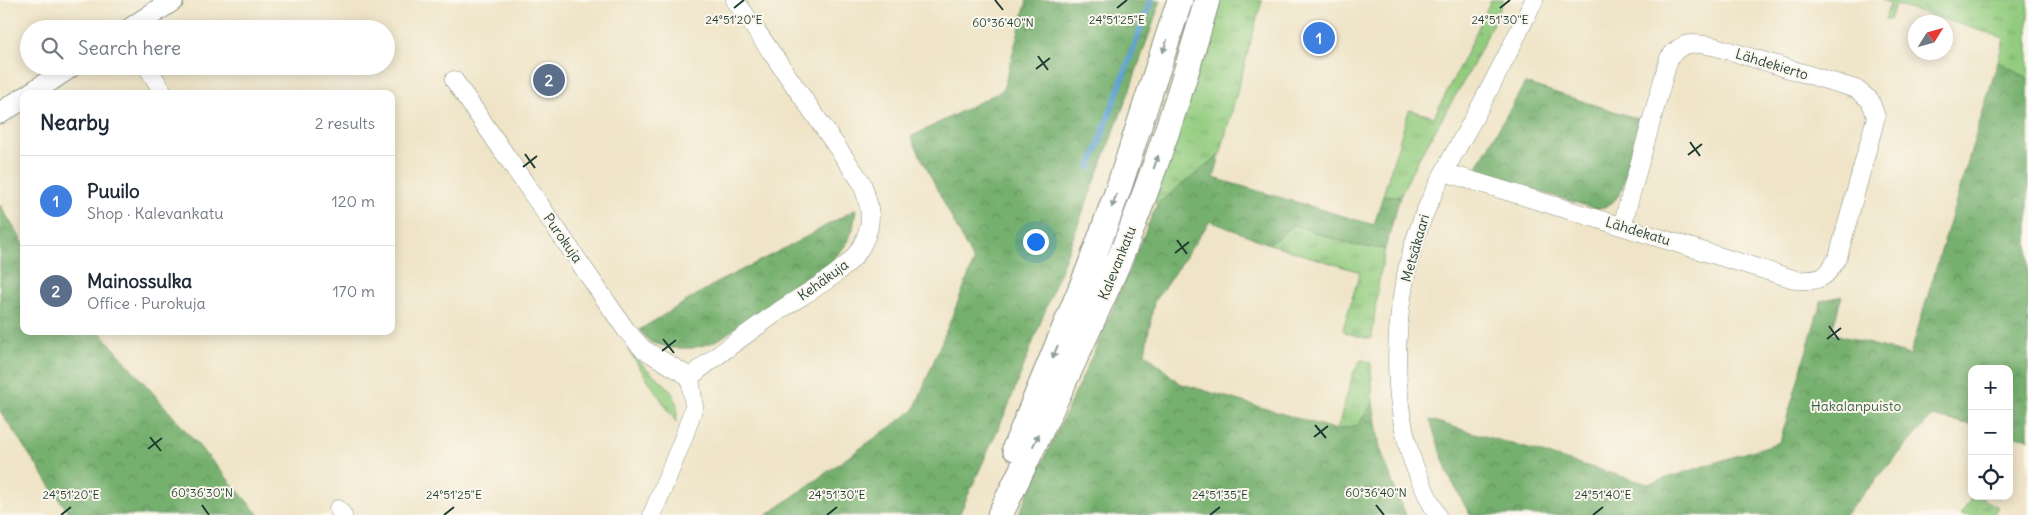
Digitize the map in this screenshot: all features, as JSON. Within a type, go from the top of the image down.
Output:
[{"type":"main road","name":"Kalevankatu","points":[[986,515],[1089,269],[1118,190],[1180,0]]},
{"type":"main road","name":"Kalevankatu","points":[[1000,515],[1092,321],[1120,257],[1168,127],[1207,0]]},
{"type":"street","points":[[143,20],[173,0]]},
{"type":"street","name":"Kehäkuja","points":[[690,377],[780,310],[847,265],[862,246],[869,226],[871,212],[862,183],[735,0]]},
{"type":"street","name":"Metsäkaari","points":[[1437,515],[1426,494],[1410,452],[1398,382],[1398,340],[1404,282],[1415,240],[1428,204],[1498,74],[1534,0]]},
{"type":"street","name":"Lähdekierto","points":[[1622,226],[1669,58],[1677,48],[1692,43],[1713,46],[1856,89],[1870,100],[1876,117],[1872,138],[1838,258],[1830,272]]},
{"type":"street","points":[[36,90],[58,75]]},
{"type":"street","points":[[152,75],[162,90]]},
{"type":"street","name":"Purokuja","points":[[454,80],[626,330],[643,349],[690,377]]},
{"type":"street","points":[[0,113],[20,100]]},
{"type":"street","name":"Lähdekatu","points":[[1444,172],[1796,280],[1816,281],[1830,272]]},
{"type":"street","points":[[652,515],[683,440],[694,407],[690,377]]},
{"type":"green space","points":[[1027,0],[1161,0],[1129,92],[1008,407],[959,515],[767,515],[914,410],[974,262],[911,137],[1003,90]]},
{"type":"green space","points":[[1221,0],[1262,0],[1220,155],[1157,204],[1153,202]]},
{"type":"green space","points":[[1491,0],[1504,0],[1473,65],[1414,167],[1400,197],[1383,195],[1409,110],[1434,117]]},
{"type":"green space","points":[[1882,0],[2028,0],[2028,79],[1998,61],[2004,38],[1953,22],[1953,15],[1930,15],[1895,4],[1890,20],[1885,19],[1890,3]]},
{"type":"green space","name":"Hakalanpuisto","points":[[1998,61],[2028,79],[2028,439],[2013,435],[2013,365],[1968,365],[1968,424],[1932,416],[1845,515],[1470,515],[1448,474],[1430,420],[1648,484],[1780,442],[1821,301],[1842,296],[1831,333],[1910,355]]},
{"type":"green space","points":[[1525,83],[1639,119],[1622,189],[1612,202],[1597,209],[1476,173],[1479,163]]},
{"type":"green space","points":[[1220,155],[1214,178],[1374,225],[1383,195],[1400,197],[1385,249],[1352,245],[1294,225],[1269,244],[1210,221],[1154,302],[1145,353],[1179,383],[1337,430],[1358,425],[1373,403],[1380,448],[1406,515],[1018,515],[1095,350],[1157,204]]},
{"type":"green space","points":[[0,205],[20,238],[20,335],[102,335],[259,515],[70,515],[0,411]]},
{"type":"green space","points":[[856,209],[853,229],[845,246],[830,263],[721,338],[709,344],[692,348],[671,348],[650,342],[639,330],[718,282],[795,243]]},
{"type":"green space","points":[[1294,225],[1352,245],[1385,249],[1378,286],[1372,338],[1346,333],[1343,329],[1360,272],[1269,244]]},
{"type":"green space","points":[[628,350],[666,386],[675,398],[677,405],[676,422]]},
{"type":"green space","points":[[1363,360],[1371,363],[1373,403],[1358,425],[1337,430],[1353,374],[1360,361]]},
{"type":"green space","points":[[1970,500],[1985,500],[1998,507],[1993,515],[1960,515]]},
{"type":"waterway","points":[[1090,168],[1151,0]]},
{"type":"place","name":"Puuilo","points":[[1319,38]]},
{"type":"place","name":"Mainossulka","points":[[549,80]]}]
